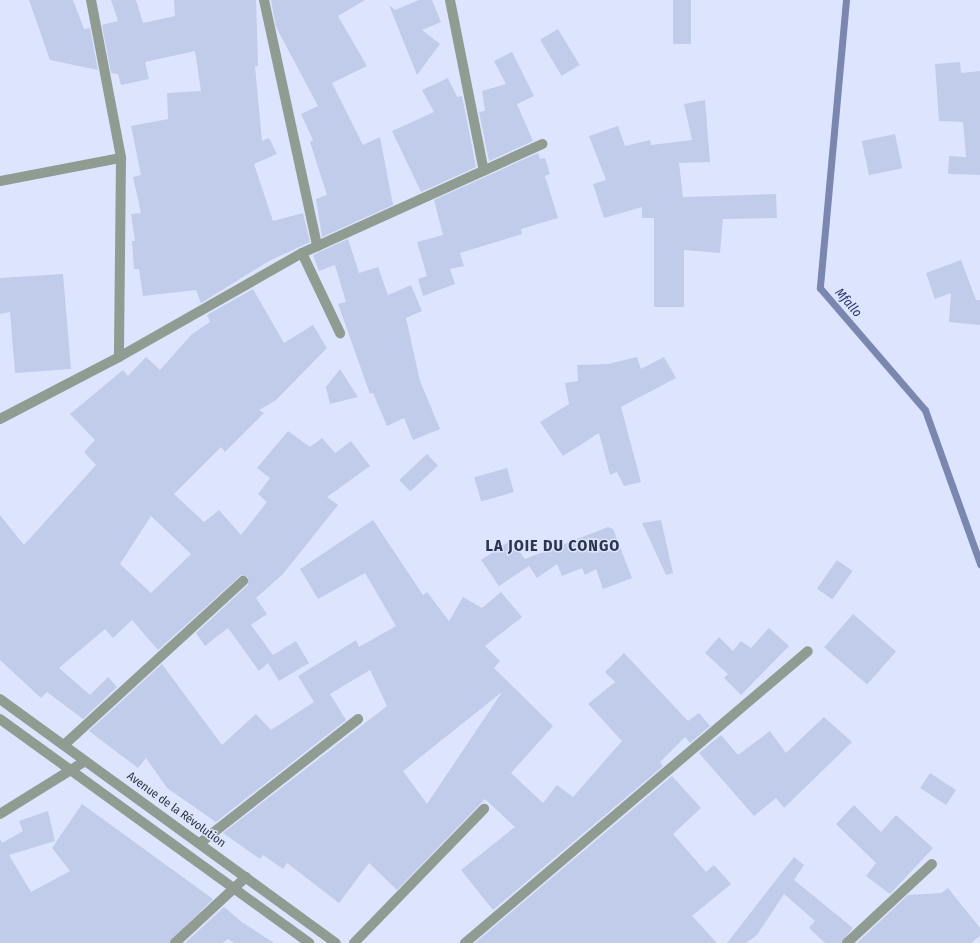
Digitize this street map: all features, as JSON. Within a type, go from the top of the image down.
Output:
[{"type":"street","points":[[92,0],[121,158],[119,357]]},
{"type":"street","points":[[264,0],[317,246]]},
{"type":"street","points":[[450,0],[484,171]]},
{"type":"street","points":[[0,419],[119,357],[302,253],[542,144]]},
{"type":"street","points":[[0,181],[121,158]]},
{"type":"street","points":[[302,253],[340,333]]},
{"type":"street","points":[[64,745],[243,581]]},
{"type":"street","points":[[465,943],[808,651]]},
{"type":"street","name":"Avenue de la Révolution","points":[[0,698],[336,943]]},
{"type":"street","points":[[0,719],[310,943]]},
{"type":"street","points":[[200,843],[358,719]]},
{"type":"street","points":[[0,814],[73,771],[85,760]]},
{"type":"street","points":[[354,943],[484,809]]},
{"type":"street","points":[[846,943],[932,864]]},
{"type":"street","points":[[175,943],[237,889],[246,877]]},
{"type":"building","points":[[29,0],[73,0],[84,29],[90,28],[98,70],[50,60]]},
{"type":"building","points":[[111,0],[136,0],[143,23],[175,16],[174,0],[256,0],[258,66],[255,66],[262,141],[269,138],[277,154],[254,164],[273,221],[303,213],[310,242],[269,261],[201,303],[196,290],[143,296],[139,269],[134,269],[132,241],[135,241],[131,214],[141,213],[133,177],[141,175],[131,126],[168,119],[167,93],[201,91],[195,51],[145,62],[149,79],[121,85],[118,74],[111,73],[102,25],[118,21]]},
{"type":"building","points":[[271,0],[365,0],[338,16],[367,66],[332,83],[363,145],[380,137],[393,205],[322,237],[316,199],[327,195],[310,142],[313,140],[301,114],[318,106],[276,27]]},
{"type":"building","points":[[419,0],[432,0],[441,22],[422,30],[440,44],[417,75],[389,5],[395,10]]},
{"type":"building","points":[[673,0],[691,0],[691,44],[673,44]]},
{"type":"building","points":[[558,29],[580,65],[562,76],[540,40]]},
{"type":"building","points":[[512,52],[534,96],[517,104],[533,141],[489,161],[479,112],[485,111],[482,91],[506,84],[494,61]]},
{"type":"building","points":[[960,62],[961,73],[980,71],[980,175],[948,174],[949,156],[966,157],[963,122],[939,121],[935,64]]},
{"type":"building","points":[[448,78],[457,97],[462,96],[476,167],[421,192],[392,131],[434,112],[422,90]]},
{"type":"building","points":[[705,100],[710,162],[679,163],[683,197],[776,194],[777,218],[723,219],[720,253],[684,250],[684,307],[654,307],[654,218],[642,218],[642,207],[604,218],[593,184],[606,180],[589,136],[618,126],[625,146],[650,140],[651,145],[692,140],[684,104]]},
{"type":"building","points":[[895,134],[902,168],[869,175],[862,141]]},
{"type":"building","points":[[538,153],[540,159],[545,158],[550,174],[545,176],[558,218],[521,229],[522,234],[460,253],[464,266],[450,269],[455,284],[423,296],[418,279],[427,276],[417,242],[443,235],[434,200]]},
{"type":"building","points":[[348,239],[359,273],[378,267],[388,295],[411,285],[422,311],[406,318],[420,381],[440,429],[413,440],[404,418],[387,426],[373,393],[370,394],[338,304],[346,302],[335,265],[319,271],[313,255]]},
{"type":"building","points":[[961,260],[976,300],[980,300],[980,325],[949,322],[951,293],[935,299],[926,273]]},
{"type":"building","points":[[63,274],[71,369],[15,373],[10,312],[0,314],[0,278]]},
{"type":"building","points":[[253,289],[284,343],[313,325],[327,348],[276,400],[259,410],[264,413],[225,452],[221,447],[174,494],[204,522],[219,510],[241,535],[267,502],[258,494],[270,478],[257,468],[288,431],[310,447],[322,438],[335,453],[351,441],[370,466],[327,497],[338,505],[283,574],[256,598],[267,614],[251,625],[273,655],[296,641],[309,663],[279,681],[268,663],[259,671],[228,628],[205,646],[196,633],[248,585],[248,577],[241,575],[158,650],[132,620],[113,638],[105,629],[59,668],[90,695],[108,677],[117,687],[83,719],[47,692],[41,698],[0,660],[0,515],[24,545],[96,465],[84,452],[95,440],[70,414],[123,370],[128,376],[146,357],[160,370],[192,334],[210,322],[207,315]],"holes":[[[151,516],[191,554],[151,593],[120,564]]]},
{"type":"building","points":[[637,357],[641,369],[664,357],[676,378],[621,407],[641,482],[624,486],[617,472],[610,475],[599,433],[563,456],[540,422],[569,404],[565,383],[578,381],[577,365],[608,364]]},
{"type":"building","points":[[340,369],[358,397],[330,404],[326,387]]},
{"type":"building","points":[[427,454],[438,466],[410,492],[399,480]]},
{"type":"building","points":[[507,468],[514,492],[481,501],[474,477]]},
{"type":"building","points":[[373,520],[423,595],[427,592],[449,621],[463,597],[482,608],[501,592],[522,617],[485,646],[500,661],[494,668],[553,726],[511,773],[543,803],[557,785],[573,797],[622,741],[588,704],[615,682],[605,672],[624,653],[688,721],[699,713],[710,726],[690,743],[685,737],[660,762],[663,766],[493,910],[461,870],[515,827],[485,799],[397,890],[369,863],[339,903],[287,863],[283,869],[263,855],[260,859],[223,833],[387,706],[370,670],[330,694],[346,720],[216,822],[167,788],[146,758],[138,768],[89,731],[162,664],[222,745],[256,714],[271,730],[314,702],[298,676],[356,640],[359,647],[396,626],[365,573],[318,599],[300,569]],"holes":[[[502,692],[427,804],[403,771]]]},
{"type":"building","points":[[661,520],[673,573],[666,575],[642,523]]},
{"type":"building","points":[[608,527],[613,529],[632,578],[603,589],[596,569],[585,575],[582,568],[562,576],[557,564],[537,578],[529,566],[499,586],[481,560],[511,540],[525,559]]},
{"type":"building","points":[[837,560],[853,571],[832,600],[817,589]]},
{"type":"building","points":[[853,614],[896,651],[867,685],[824,647]]},
{"type":"building","points":[[769,628],[789,646],[741,695],[724,678],[728,674],[705,653],[719,637],[733,651],[741,641],[751,648]]},
{"type":"building","points":[[824,717],[852,742],[784,808],[776,798],[754,816],[699,753],[721,735],[738,755],[770,731],[786,753]]},
{"type":"building","points":[[930,773],[956,790],[946,805],[920,788]]},
{"type":"building","points":[[672,776],[701,808],[673,834],[706,872],[714,865],[731,884],[692,916],[717,943],[475,943]]},
{"type":"building","points":[[82,804],[213,899],[169,943],[0,943],[0,839],[2,843],[23,831],[19,821],[48,811],[55,841],[9,855],[31,892],[70,871],[52,848]]},
{"type":"building","points":[[854,805],[881,832],[896,815],[933,848],[890,894],[866,876],[876,863],[836,824]]},
{"type":"building","points":[[794,857],[804,865],[794,880],[853,928],[841,943],[825,943],[809,928],[815,921],[784,894],[757,935],[746,943],[727,943]]},
{"type":"building","points":[[948,888],[980,928],[980,936],[971,943],[857,943],[908,895],[941,893]]},
{"type":"building","points":[[224,907],[242,922],[274,943],[234,943],[228,939],[223,943],[185,943]]},
{"type":"waterway","name":"Mfallo","points":[[846,0],[820,288],[925,410],[980,564]]},
{"type":"district","name":"LA JOIE DU CONGO","points":[[553,546]]}]
